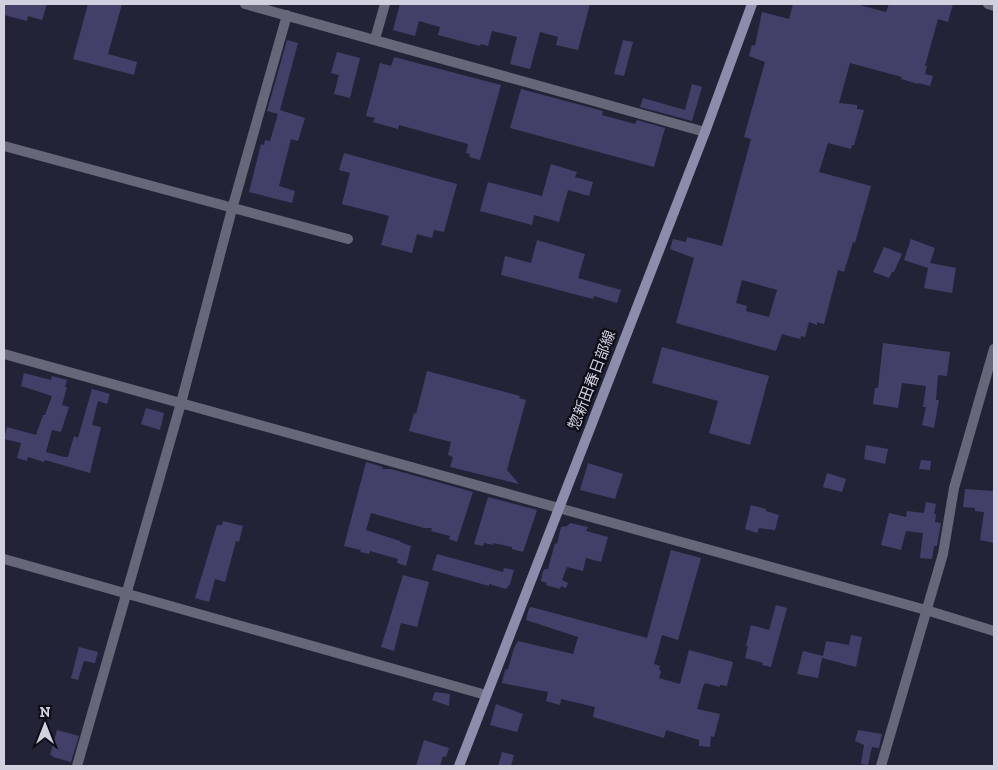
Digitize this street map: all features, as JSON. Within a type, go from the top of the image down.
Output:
[{"type":"main road","name":"惣新田春日部線","points":[[459,766],[706,132],[752,4]]},
{"type":"street","points":[[245,4],[706,132]]},
{"type":"street","points":[[375,39],[385,4]]},
{"type":"street","points":[[988,4],[994,6]]},
{"type":"street","points":[[78,766],[181,403],[232,209],[287,16]]},
{"type":"street","points":[[4,146],[348,239]]},
{"type":"street","points":[[881,766],[943,554],[956,480],[994,349]]},
{"type":"street","points":[[4,354],[559,507],[994,630]]},
{"type":"street","points":[[4,559],[486,695]]},
{"type":"building","points":[[4,4],[47,4],[42,20],[28,16],[27,21],[4,15]]},
{"type":"building","points":[[88,4],[122,4],[108,54],[137,62],[134,75],[73,59]]},
{"type":"building","points":[[400,4],[590,4],[578,50],[556,45],[558,37],[540,32],[530,69],[510,64],[517,37],[492,31],[488,46],[481,44],[480,46],[438,35],[440,27],[419,21],[415,36],[393,30]]},
{"type":"building","points":[[793,4],[856,4],[886,12],[889,4],[953,4],[948,22],[938,19],[925,66],[927,66],[925,74],[933,76],[930,86],[850,63],[839,103],[857,105],[857,109],[864,110],[854,145],[852,145],[851,149],[828,143],[819,172],[871,186],[855,243],[853,242],[844,272],[838,270],[824,324],[817,322],[817,325],[809,322],[805,337],[801,336],[800,339],[782,334],[776,351],[676,323],[694,258],[670,249],[673,239],[686,242],[687,237],[722,246],[751,139],[744,137],[765,62],[749,56],[752,45],[755,46],[762,12],[789,19]],"holes":[[[742,280],[777,290],[769,317],[746,311],[747,306],[736,303]]]},
{"type":"building","points":[[287,40],[298,43],[280,110],[305,118],[298,141],[291,139],[279,186],[295,191],[292,203],[249,192],[261,144],[264,145],[265,140],[270,141],[278,114],[267,111]]},
{"type":"building","points":[[623,40],[633,42],[624,76],[614,74]]},
{"type":"building","points":[[337,52],[360,58],[350,98],[334,94],[339,75],[331,73]]},
{"type":"building","points":[[394,57],[501,85],[480,160],[469,157],[470,154],[466,153],[468,144],[399,125],[398,129],[373,122],[375,118],[366,116],[380,63],[391,66]]},
{"type":"building","points":[[692,84],[702,87],[692,121],[640,107],[643,98],[685,110]]},
{"type":"building","points":[[521,89],[603,111],[602,115],[635,124],[637,120],[665,128],[654,167],[510,128]]},
{"type":"building","points":[[344,153],[457,184],[444,232],[434,230],[432,238],[417,234],[412,253],[381,245],[389,216],[342,204],[350,173],[339,170]]},
{"type":"building","points":[[551,164],[577,172],[575,177],[593,182],[589,196],[568,190],[559,222],[534,215],[532,225],[480,211],[488,182],[542,196]]},
{"type":"building","points":[[911,239],[935,248],[930,263],[956,268],[952,293],[924,288],[928,268],[904,260]]},
{"type":"building","points":[[537,240],[585,254],[578,278],[621,290],[617,303],[594,296],[593,299],[501,275],[505,256],[531,263]]},
{"type":"building","points":[[884,247],[902,254],[894,272],[892,272],[889,278],[873,272]]},
{"type":"building","points":[[883,343],[950,352],[947,376],[938,375],[936,400],[939,400],[934,428],[922,425],[926,407],[923,407],[926,386],[902,383],[898,408],[873,404],[875,388],[878,388]]},
{"type":"building","points":[[662,347],[769,376],[750,445],[709,433],[718,401],[652,383]]},
{"type":"building","points":[[427,371],[520,396],[519,398],[526,400],[507,470],[519,484],[450,467],[453,457],[448,455],[451,442],[409,431],[414,413],[416,414]]},
{"type":"building","points":[[24,373],[51,380],[52,376],[67,380],[62,405],[69,407],[61,432],[52,430],[46,452],[64,457],[68,457],[74,436],[78,438],[92,389],[110,394],[107,404],[98,401],[92,425],[101,427],[90,473],[45,460],[44,462],[28,457],[27,461],[17,458],[21,443],[4,439],[7,427],[36,435],[52,396],[21,386]]},
{"type":"building","points":[[146,408],[164,413],[160,430],[141,424]]},
{"type":"building","points":[[866,445],[888,449],[885,464],[864,459]]},
{"type":"building","points":[[921,460],[931,461],[930,470],[919,469]]},
{"type":"building","points":[[366,462],[383,467],[382,469],[391,469],[473,492],[457,542],[449,539],[450,536],[431,531],[432,528],[424,528],[371,513],[366,530],[411,546],[406,566],[397,563],[398,559],[370,551],[369,554],[360,552],[361,550],[344,546]]},
{"type":"building","points":[[588,463],[623,474],[615,499],[580,490]]},
{"type":"building","points":[[827,473],[846,479],[842,492],[823,487]]},
{"type":"building","points":[[965,489],[994,491],[994,543],[980,540],[984,512],[975,511],[975,508],[963,507]]},
{"type":"building","points":[[488,497],[537,510],[523,552],[512,549],[512,547],[493,543],[493,545],[484,543],[483,546],[474,544]]},
{"type":"building","points":[[926,502],[936,504],[935,522],[941,523],[937,546],[934,546],[932,559],[920,558],[923,533],[906,531],[901,550],[881,545],[889,513],[906,517],[907,511],[924,513]]},
{"type":"building","points":[[751,505],[779,515],[775,530],[759,528],[757,533],[745,529]]},
{"type":"building","points":[[223,521],[243,526],[239,542],[236,541],[225,582],[215,579],[209,602],[195,598],[217,525],[222,525]]},
{"type":"building","points":[[570,523],[588,527],[586,531],[608,537],[601,562],[586,558],[583,571],[567,567],[562,580],[568,583],[566,588],[561,586],[560,589],[546,585],[547,583],[541,581],[543,571],[548,569],[561,527],[567,526]]},
{"type":"building","points":[[671,550],[701,558],[678,640],[662,635],[654,664],[660,666],[659,678],[680,684],[689,650],[733,662],[727,686],[720,685],[720,687],[705,683],[697,709],[720,714],[714,737],[711,736],[710,747],[699,746],[699,740],[666,730],[664,738],[593,717],[595,707],[561,699],[560,705],[546,701],[548,692],[502,683],[505,670],[508,669],[518,641],[573,654],[578,637],[526,620],[529,608],[531,607],[647,638]]},
{"type":"building","points":[[437,554],[503,572],[504,568],[514,570],[510,584],[506,589],[489,584],[489,586],[432,570]]},
{"type":"building","points":[[403,575],[429,582],[417,627],[401,623],[394,651],[381,647]]},
{"type":"building","points":[[776,605],[787,608],[771,667],[745,658],[751,625],[769,630]]},
{"type":"building","points":[[851,635],[862,637],[856,667],[822,658],[818,678],[797,674],[803,651],[823,656],[826,641],[849,645]]},
{"type":"building","points":[[79,647],[98,652],[95,663],[84,661],[78,680],[71,678]]},
{"type":"building","points":[[435,692],[450,694],[449,706],[432,700]]},
{"type":"building","points":[[496,704],[523,714],[517,732],[490,725]]},
{"type":"building","points":[[57,730],[79,736],[71,762],[50,755]]},
{"type":"building","points":[[858,730],[882,734],[879,748],[872,747],[868,765],[861,764],[864,745],[855,741]]},
{"type":"building","points":[[424,740],[449,748],[446,757],[443,756],[440,766],[416,766]]},
{"type":"building","points":[[502,752],[514,755],[511,766],[498,766]]}]
